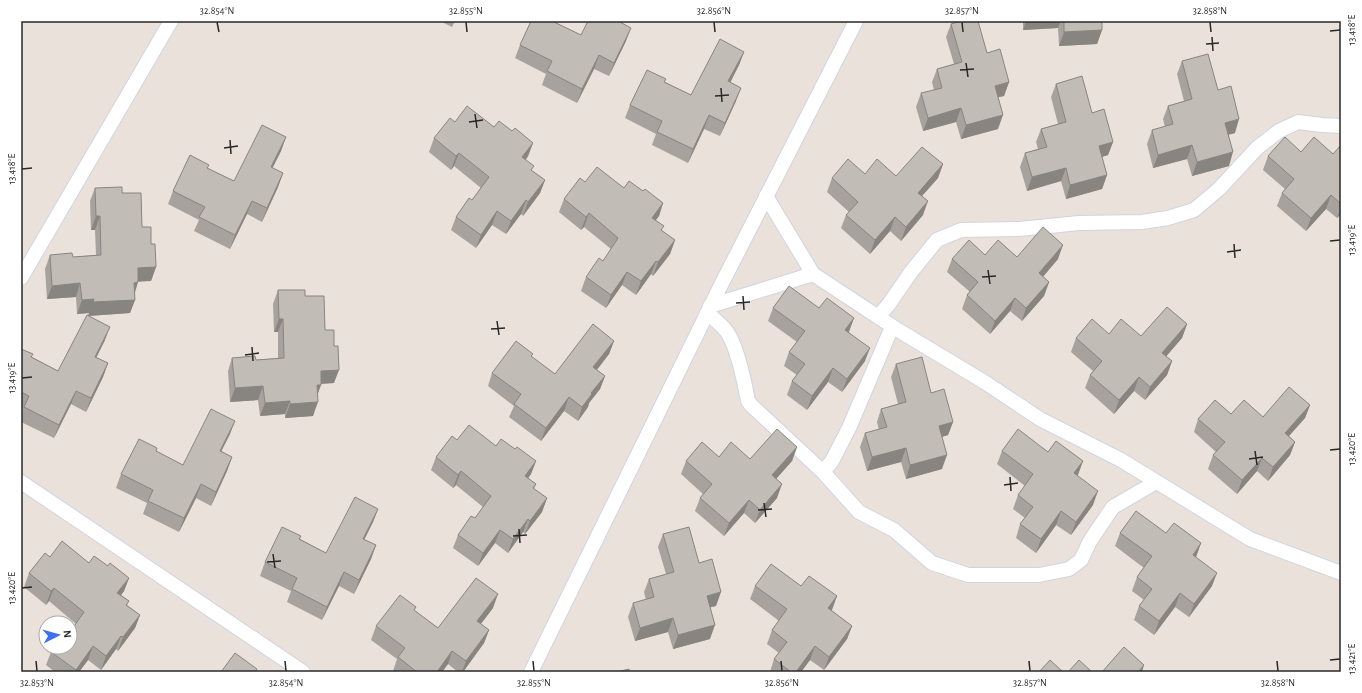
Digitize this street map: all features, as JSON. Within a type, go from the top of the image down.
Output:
[{"type":"street","points":[[21,278],[171,21]]},
{"type":"street","points":[[531,672],[709,310],[856,21]]},
{"type":"street","points":[[878,317],[937,240],[961,230],[1019,229],[1079,224],[1142,222],[1168,218],[1194,210],[1219,189],[1257,148],[1279,131],[1298,122],[1341,126]]},
{"type":"street","points":[[766,196],[813,274],[878,317],[986,383],[1040,420],[1120,460],[1250,539],[1341,573]]},
{"type":"street","points":[[709,310],[813,274]]},
{"type":"street","points":[[709,310],[724,328],[735,348],[748,400],[751,405],[823,472],[859,512],[894,530],[932,563],[968,575],[1039,575],[1069,569],[1081,560],[1090,541],[1113,507],[1156,482]]},
{"type":"street","points":[[823,472],[832,461],[849,428],[892,326]]},
{"type":"street","points":[[21,482],[303,672]]},
{"type":"building","points":[[531,21],[555,21],[554,22],[581,35],[588,21],[618,21],[631,28],[614,63],[599,55],[582,89],[547,71],[552,61],[520,45]]},
{"type":"building","points":[[961,21],[978,21],[987,53],[1000,49],[1009,82],[995,86],[1003,115],[966,125],[961,108],[928,118],[921,93],[942,88],[937,69],[962,62],[951,24]]},
{"type":"building","points":[[1064,21],[1102,21],[1102,30],[1064,32]]},
{"type":"building","points":[[720,39],[744,52],[728,81],[741,88],[725,123],[709,115],[693,149],[657,132],[662,121],[630,105],[647,70],[666,79],[664,82],[691,95]]},
{"type":"building","points":[[1208,54],[1218,90],[1231,86],[1239,119],[1225,123],[1233,152],[1197,162],[1192,145],[1158,155],[1152,130],[1173,124],[1168,106],[1192,99],[1182,61]]},
{"type":"building","points":[[1082,76],[1092,113],[1104,109],[1113,142],[1099,146],[1107,175],[1070,185],[1066,168],[1032,177],[1025,153],[1047,147],[1041,129],[1066,122],[1056,84]]},
{"type":"building","points":[[467,106],[494,127],[499,121],[512,131],[515,128],[533,143],[522,157],[534,166],[531,170],[545,180],[528,202],[526,200],[511,221],[497,211],[481,235],[456,217],[469,198],[472,200],[489,177],[459,153],[456,156],[434,138],[450,118],[455,122]]},
{"type":"building","points":[[262,125],[286,137],[271,167],[283,173],[267,208],[252,201],[235,235],[199,217],[205,207],[173,191],[190,155],[209,165],[207,168],[234,181]]},
{"type":"building","points":[[1285,137],[1301,152],[1314,137],[1333,154],[1341,145],[1341,204],[1331,195],[1311,218],[1282,193],[1294,179],[1268,156]]},
{"type":"building","points":[[922,147],[943,164],[918,193],[928,201],[906,227],[895,217],[875,240],[846,215],[858,202],[832,178],[848,159],[865,174],[877,159],[896,176]]},
{"type":"building","points":[[597,167],[624,188],[629,181],[643,191],[645,189],[663,203],[652,218],[664,226],[661,230],[675,240],[658,262],[656,261],[641,281],[627,272],[611,295],[586,277],[599,258],[603,261],[618,238],[589,213],[586,217],[564,199],[580,178],[585,182]]},
{"type":"building","points":[[122,187],[122,193],[141,193],[142,227],[151,227],[151,244],[155,244],[156,267],[138,268],[138,282],[134,283],[135,300],[93,302],[94,299],[82,300],[80,283],[52,286],[50,255],[72,253],[73,257],[101,255],[100,216],[96,216],[95,188]]},
{"type":"building","points":[[1043,227],[1063,245],[1039,273],[1049,282],[1026,308],[1015,298],[995,321],[967,295],[978,282],[952,259],[969,240],[985,255],[998,240],[1017,257]]},
{"type":"building","points":[[789,286],[819,308],[827,298],[854,318],[845,330],[870,348],[847,379],[833,368],[812,396],[792,381],[805,364],[789,352],[805,331],[773,308]]},
{"type":"building","points":[[278,290],[305,290],[305,296],[324,296],[325,330],[334,330],[334,346],[338,346],[339,370],[321,371],[321,385],[317,385],[318,402],[290,404],[290,401],[265,403],[263,386],[235,388],[232,358],[255,356],[256,360],[284,358],[283,319],[279,319]]},
{"type":"building","points":[[1167,307],[1187,324],[1162,353],[1172,361],[1150,387],[1139,377],[1119,400],[1090,375],[1102,361],[1076,338],[1092,319],[1109,334],[1121,319],[1141,336]]},
{"type":"building","points":[[87,315],[110,327],[95,357],[108,363],[91,398],[76,391],[59,425],[24,407],[29,396],[21,392],[21,349],[33,354],[31,357],[58,371]]},
{"type":"building","points":[[593,324],[614,341],[593,367],[605,376],[582,407],[569,397],[546,428],[514,404],[521,394],[492,373],[516,341],[533,354],[531,356],[555,374]]},
{"type":"building","points":[[922,357],[931,393],[944,389],[953,422],[939,426],[947,455],[910,465],[906,448],[872,457],[865,433],[887,427],[881,409],[906,402],[896,364]]},
{"type":"building","points":[[1289,387],[1310,405],[1285,433],[1295,442],[1273,467],[1262,458],[1242,480],[1213,455],[1225,442],[1198,419],[1215,400],[1231,414],[1244,400],[1263,417]]},
{"type":"building","points":[[211,409],[235,421],[220,451],[232,457],[216,492],[201,484],[184,518],[148,501],[153,490],[121,474],[139,439],[157,448],[156,451],[183,465]]},
{"type":"building","points":[[469,425],[496,446],[501,439],[515,449],[517,447],[536,461],[525,476],[536,484],[533,488],[547,498],[530,521],[528,519],[513,539],[500,530],[483,553],[458,535],[471,516],[475,518],[491,496],[461,471],[458,475],[436,457],[452,436],[457,440]]},
{"type":"building","points":[[777,429],[797,447],[772,475],[782,484],[760,510],[749,500],[729,523],[700,498],[712,484],[686,461],[702,442],[719,457],[731,442],[750,459]]},
{"type":"building","points":[[1018,429],[1048,452],[1056,441],[1083,461],[1074,473],[1098,491],[1076,522],[1061,511],[1041,539],[1020,524],[1033,507],[1018,495],[1033,474],[1002,451]]},
{"type":"building","points":[[355,497],[378,509],[363,539],[376,545],[359,580],[344,572],[327,607],[292,589],[297,578],[265,562],[282,527],[301,536],[299,539],[326,553]]},
{"type":"building","points":[[1136,511],[1166,533],[1174,523],[1201,543],[1193,555],[1217,573],[1194,604],[1180,593],[1159,621],[1139,606],[1152,589],[1137,577],[1152,556],[1120,533]]},
{"type":"building","points":[[689,527],[699,563],[712,559],[721,592],[707,596],[715,625],[678,635],[673,618],[640,628],[633,603],[654,597],[649,579],[674,572],[663,534]]},
{"type":"building","points":[[62,541],[89,563],[94,556],[108,566],[110,563],[129,578],[117,593],[129,601],[126,605],[140,615],[123,637],[121,636],[106,656],[93,646],[76,670],[55,655],[78,655],[78,621],[84,612],[54,588],[51,591],[29,573],[45,553],[50,557]]},
{"type":"building","points":[[771,564],[801,586],[809,576],[837,596],[828,608],[852,626],[829,657],[815,646],[796,672],[791,672],[774,659],[787,642],[772,630],[787,609],[755,586]]},
{"type":"building","points":[[476,578],[498,594],[477,621],[489,630],[466,661],[452,651],[437,672],[417,672],[398,657],[405,648],[376,626],[400,595],[416,607],[414,610],[438,628]]},
{"type":"building","points":[[1124,647],[1144,665],[1138,672],[1102,672]]},
{"type":"building","points":[[235,653],[257,669],[255,672],[221,672]]},
{"type":"building","points":[[1050,660],[1063,672],[1039,672]]},
{"type":"building","points":[[1079,660],[1092,672],[1068,672]]},
{"type":"building","points":[[629,669],[629,672],[617,672]]}]
